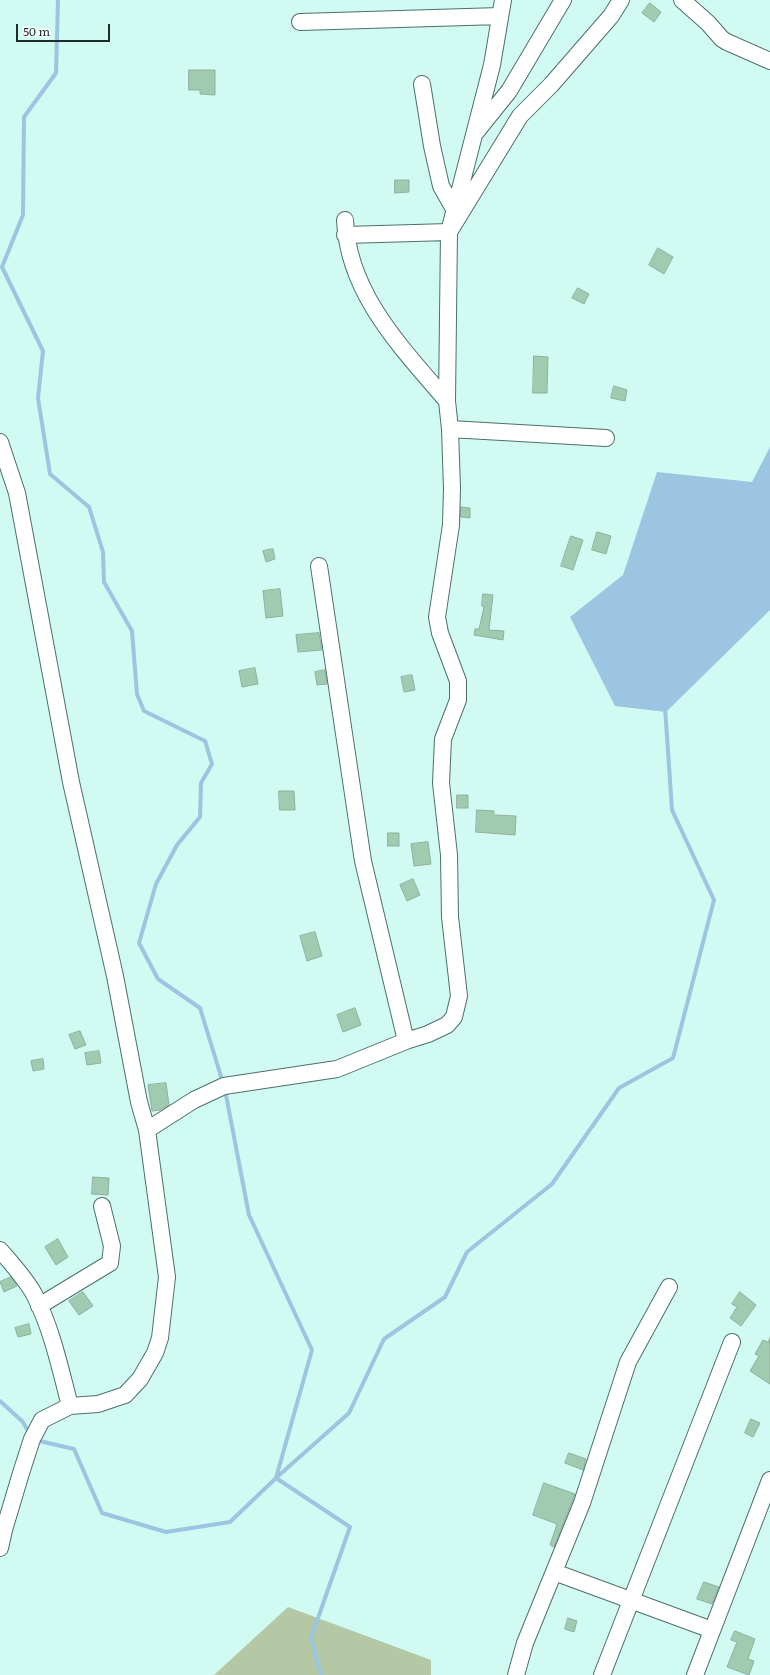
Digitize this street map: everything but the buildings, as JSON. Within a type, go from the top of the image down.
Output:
[{"type":"street","points":[[147,1130],[194,1100],[224,1086],[338,1069],[406,1041],[428,1034],[447,1025],[454,1017],[459,996],[450,917],[449,855],[441,783],[444,739],[458,700],[458,681],[440,633],[437,617],[451,525],[452,489],[450,429],[447,401],[449,232],[492,65],[503,0]]},
{"type":"street","points":[[473,137],[509,91],[563,0]]},
{"type":"street","points":[[449,232],[520,116],[551,85],[611,16],[621,0]]},
{"type":"street","points":[[682,0],[708,23],[722,39],[770,61]]},
{"type":"street","points":[[300,22],[500,16]]},
{"type":"street","points":[[422,84],[432,146],[441,186],[454,209]]},
{"type":"street","points":[[447,401],[403,349],[372,306],[350,260],[345,227],[449,232]]},
{"type":"street","points":[[450,429],[606,438]]},
{"type":"street","points":[[0,442],[17,493],[71,782],[114,976],[139,1102],[147,1130],[167,1277],[160,1338],[150,1364],[140,1379],[125,1395],[98,1404],[70,1406],[42,1420],[32,1439],[4,1530],[0,1548]]},
{"type":"street","points":[[319,566],[362,861],[406,1041]]},
{"type":"street","points":[[39,1306],[110,1263],[112,1246],[102,1206]]},
{"type":"street","points":[[0,1250],[25,1281],[39,1306],[48,1327],[70,1406]]},
{"type":"street","points":[[516,1675],[524,1643],[582,1503],[628,1362],[669,1288]]},
{"type":"street","points":[[602,1675],[732,1342]]},
{"type":"street","points":[[695,1675],[770,1480]]},
{"type":"street","points":[[554,1572],[712,1630]]},
{"type":"green space","points":[[288,1607],[431,1660],[431,1675],[214,1675]]},
{"type":"water","points":[[770,447],[770,610],[666,712],[615,706],[570,617],[623,575],[657,472],[752,482]]},
{"type":"waterway","points":[[58,0],[56,73],[24,117],[23,215],[2,267],[43,351],[38,398],[50,474],[89,507],[103,552],[104,582],[132,631],[137,694],[144,711],[205,741],[212,764],[201,783],[200,817],[177,845],[156,884],[139,943],[158,979],[200,1008],[223,1083]]},
{"type":"waterway","points":[[35,1440],[74,1449],[102,1513],[166,1532],[230,1522],[276,1478],[349,1413],[384,1339],[445,1297],[467,1252],[552,1184],[619,1088],[673,1058],[714,900],[672,810],[665,707]]},
{"type":"waterway","points":[[225,1090],[249,1215],[312,1350],[276,1478],[350,1527],[311,1638],[321,1675]]},
{"type":"waterway","points":[[0,1401],[22,1421],[30,1434]]}]
